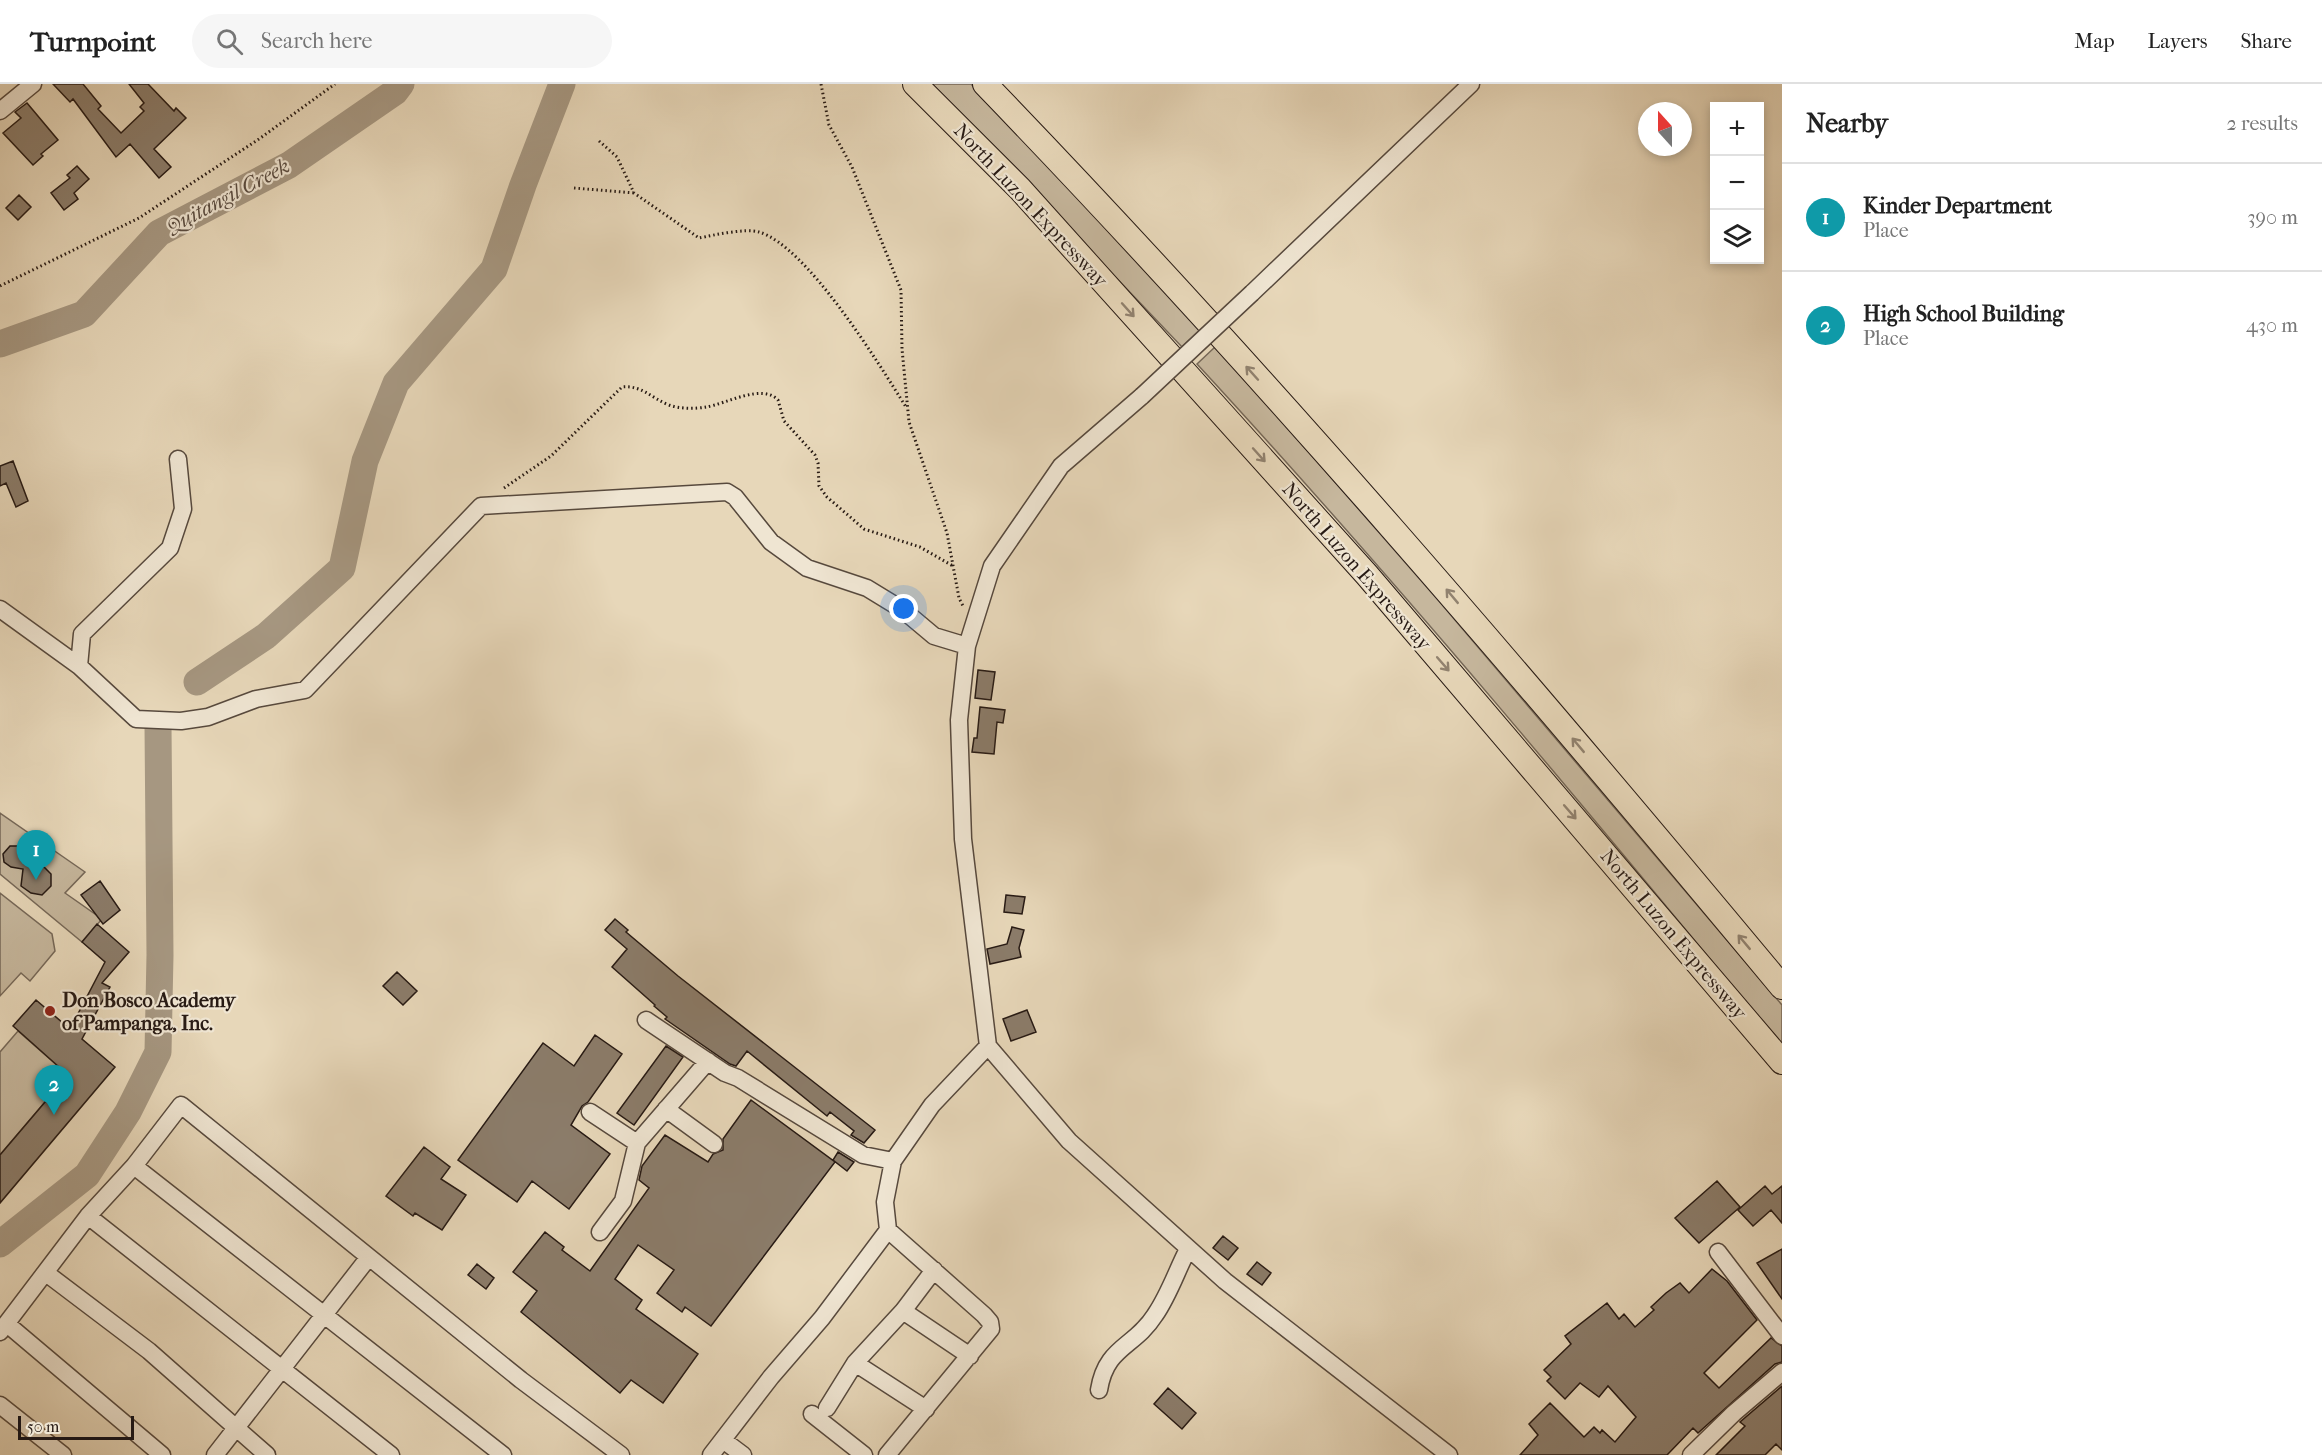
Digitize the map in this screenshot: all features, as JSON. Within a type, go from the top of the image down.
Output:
[{"type":"highway","name":"North Luzon Expressway","points":[[915,84],[1020,189],[1367,575],[1782,1062]]},
{"type":"highway","points":[[985,84],[1051,153],[1404,539],[1782,987]]},
{"type":"street","points":[[0,111],[33,84]]},
{"type":"street","points":[[1449,1455],[1225,1281],[1188,1249],[1069,1141],[988,1046],[963,839],[959,720],[967,646],[992,566],[1061,466],[1142,396],[1471,84]]},
{"type":"street","points":[[79,666],[82,634],[170,548],[183,509],[178,459]]},
{"type":"street","points":[[0,609],[79,666],[136,719],[181,721],[208,717],[256,699],[305,690],[481,506],[727,492],[735,497],[771,542],[807,568],[867,588],[903,610],[934,636],[967,646]]},
{"type":"street","points":[[646,1020],[708,1062],[862,1155],[893,1161]]},
{"type":"street","points":[[887,1455],[991,1329],[990,1322],[888,1230],[885,1202],[893,1161],[932,1105],[988,1046]]},
{"type":"street","points":[[600,1232],[623,1201],[637,1143],[708,1062]]},
{"type":"street","points":[[162,1455],[3,1328],[88,1216],[134,1166],[181,1105],[521,1380],[621,1455]]},
{"type":"street","points":[[666,1109],[714,1144]]},
{"type":"street","points":[[590,1112],[637,1143]]},
{"type":"street","points":[[134,1166],[503,1455]]},
{"type":"street","points":[[88,1216],[391,1455]]},
{"type":"street","points":[[711,1455],[771,1377],[822,1318],[888,1230]]},
{"type":"street","points":[[1099,1390],[1102,1371],[1110,1358],[1155,1316],[1188,1249]]},
{"type":"street","points":[[1718,1252],[1782,1336]]},
{"type":"street","points":[[215,1455],[326,1316],[369,1257]]},
{"type":"street","points":[[864,1455],[820,1411],[855,1363],[903,1311],[934,1270]]},
{"type":"street","points":[[46,1273],[149,1351],[267,1455]]},
{"type":"street","points":[[903,1311],[970,1356]]},
{"type":"street","points":[[855,1363],[926,1409]]},
{"type":"street","points":[[1691,1455],[1734,1413],[1782,1372]]},
{"type":"street","points":[[0,1405],[63,1455]]},
{"type":"street","points":[[723,1440],[743,1455]]},
{"type":"path","points":[[0,286],[139,218],[259,139],[335,84]]},
{"type":"path","points":[[821,84],[829,125],[852,167],[901,290],[909,422],[947,533],[959,598],[974,622]]},
{"type":"path","points":[[599,141],[617,157],[634,193]]},
{"type":"path","points":[[574,188],[634,193],[699,238],[758,232],[786,249],[827,290],[907,409]]},
{"type":"path","points":[[481,506],[551,456],[622,387],[633,386],[671,406],[687,408],[707,407],[757,394],[768,394],[778,400],[784,421],[815,455],[818,463],[819,486],[827,497],[864,529],[920,547],[953,566]]},
{"type":"shaded area","points":[[932,84],[971,84],[1201,329],[1182,347]]},
{"type":"shaded area","points":[[1216,346],[1438,600],[1782,1005],[1782,1046],[1421,616],[1197,364]]},
{"type":"shaded area","points":[[0,813],[85,872],[65,893],[102,919],[82,942],[0,874]]},
{"type":"shaded area","points":[[0,893],[52,934],[55,951],[30,981],[21,973],[0,996]]},
{"type":"shaded area","points":[[18,1031],[68,1075],[0,1155],[0,1052]]},
{"type":"building","points":[[53,84],[83,84],[101,106],[98,109],[121,133],[144,111],[140,107],[144,103],[129,84],[148,84],[174,111],[176,108],[186,118],[154,149],[171,167],[159,178],[130,144],[116,157],[73,99],[70,102]]},
{"type":"building","points":[[27,103],[58,140],[41,154],[43,156],[33,165],[3,133],[21,118],[15,112]]},
{"type":"building","points":[[77,166],[89,179],[74,193],[78,199],[64,210],[51,193],[70,178],[67,175]]},
{"type":"building","points":[[19,195],[31,207],[18,220],[6,208]]},
{"type":"building","points":[[13,461],[28,501],[16,507],[6,483],[0,486],[0,466]]},
{"type":"building","points":[[978,670],[995,672],[991,700],[975,698]]},
{"type":"building","points":[[980,707],[1005,710],[1003,723],[997,722],[994,754],[972,752],[974,738],[977,738]]},
{"type":"building","points":[[10,846],[19,846],[26,852],[28,865],[44,867],[51,874],[51,886],[42,895],[31,893],[21,886],[23,869],[11,867],[4,862],[3,854]]},
{"type":"building","points":[[100,881],[120,910],[103,924],[81,895]]},
{"type":"building","points":[[1006,895],[1025,897],[1022,914],[1004,912]]},
{"type":"building","points":[[615,919],[628,930],[626,932],[678,976],[875,1130],[864,1143],[851,1135],[854,1131],[830,1112],[827,1116],[747,1051],[736,1066],[730,1064],[665,1019],[667,1017],[655,1005],[612,967],[627,949],[605,930]]},
{"type":"building","points":[[97,924],[129,952],[102,983],[110,987],[82,1039],[115,1067],[0,1203],[0,1155],[68,1075],[13,1026],[36,1000],[70,1029],[105,962],[82,942]]},
{"type":"building","points":[[1012,927],[1024,930],[1019,948],[1021,957],[990,964],[987,949],[1007,944]]},
{"type":"building","points":[[397,972],[417,991],[403,1005],[383,986]]},
{"type":"building","points":[[1027,1010],[1036,1032],[1011,1041],[1003,1019]]},
{"type":"building","points":[[595,1035],[622,1054],[588,1102],[582,1106],[571,1125],[610,1154],[569,1209],[532,1181],[517,1202],[458,1160],[543,1043],[574,1066]]},
{"type":"building","points":[[666,1046],[683,1057],[634,1125],[617,1113]]},
{"type":"building","points":[[751,1100],[835,1162],[711,1326],[685,1307],[682,1312],[657,1293],[674,1270],[638,1245],[615,1279],[642,1300],[636,1309],[698,1354],[663,1403],[631,1380],[620,1393],[521,1312],[537,1291],[513,1272],[545,1232],[564,1247],[562,1250],[590,1271],[649,1188],[639,1180],[642,1166],[665,1135],[708,1162],[713,1154],[723,1150],[723,1139]]},
{"type":"building","points":[[424,1147],[450,1167],[441,1179],[466,1195],[442,1230],[415,1213],[413,1216],[386,1196]]},
{"type":"building","points":[[838,1152],[854,1162],[847,1171],[833,1160]]},
{"type":"building","points":[[1717,1181],[1740,1207],[1699,1243],[1675,1218]]},
{"type":"building","points":[[1765,1186],[1772,1194],[1782,1186],[1782,1223],[1771,1210],[1753,1226],[1738,1210]]},
{"type":"building","points":[[1223,1236],[1238,1248],[1228,1260],[1213,1248]]},
{"type":"building","points":[[1782,1249],[1782,1299],[1757,1263]]},
{"type":"building","points":[[1257,1262],[1271,1273],[1262,1285],[1247,1274]]},
{"type":"building","points":[[477,1264],[494,1278],[486,1289],[468,1275]]},
{"type":"building","points":[[1712,1269],[1727,1281],[1757,1320],[1704,1373],[1719,1388],[1771,1338],[1782,1346],[1782,1362],[1775,1364],[1698,1433],[1693,1428],[1667,1455],[1520,1455],[1538,1435],[1529,1424],[1550,1403],[1584,1437],[1594,1427],[1600,1433],[1602,1430],[1615,1442],[1636,1417],[1608,1386],[1599,1397],[1580,1383],[1565,1399],[1547,1381],[1551,1377],[1544,1370],[1571,1344],[1565,1336],[1607,1303],[1619,1319],[1624,1314],[1635,1327],[1654,1310],[1651,1307],[1666,1293],[1680,1283],[1689,1293]]},
{"type":"building","points":[[1782,1386],[1782,1450],[1776,1444],[1765,1455],[1716,1455],[1745,1426],[1740,1422]]},
{"type":"building","points":[[1168,1388],[1196,1413],[1182,1429],[1154,1404]]},
{"type":"waterway","name":"Quitangil Creek","points":[[0,344],[84,314],[159,233],[289,165],[395,92],[401,84]]},
{"type":"waterway","points":[[197,682],[266,636],[342,568],[365,461],[396,383],[494,269],[562,84]]},
{"type":"waterway","points":[[0,1244],[87,1175],[128,1112],[158,1052],[160,955],[158,726]]},
{"type":"place","name":"Kinder Department","points":[[36,880]]},
{"type":"place","name":"Don Bosco Academy of Pampanga, Inc.","points":[[50,1011]]},
{"type":"place","name":"High School Building","points":[[54,1115]]}]
